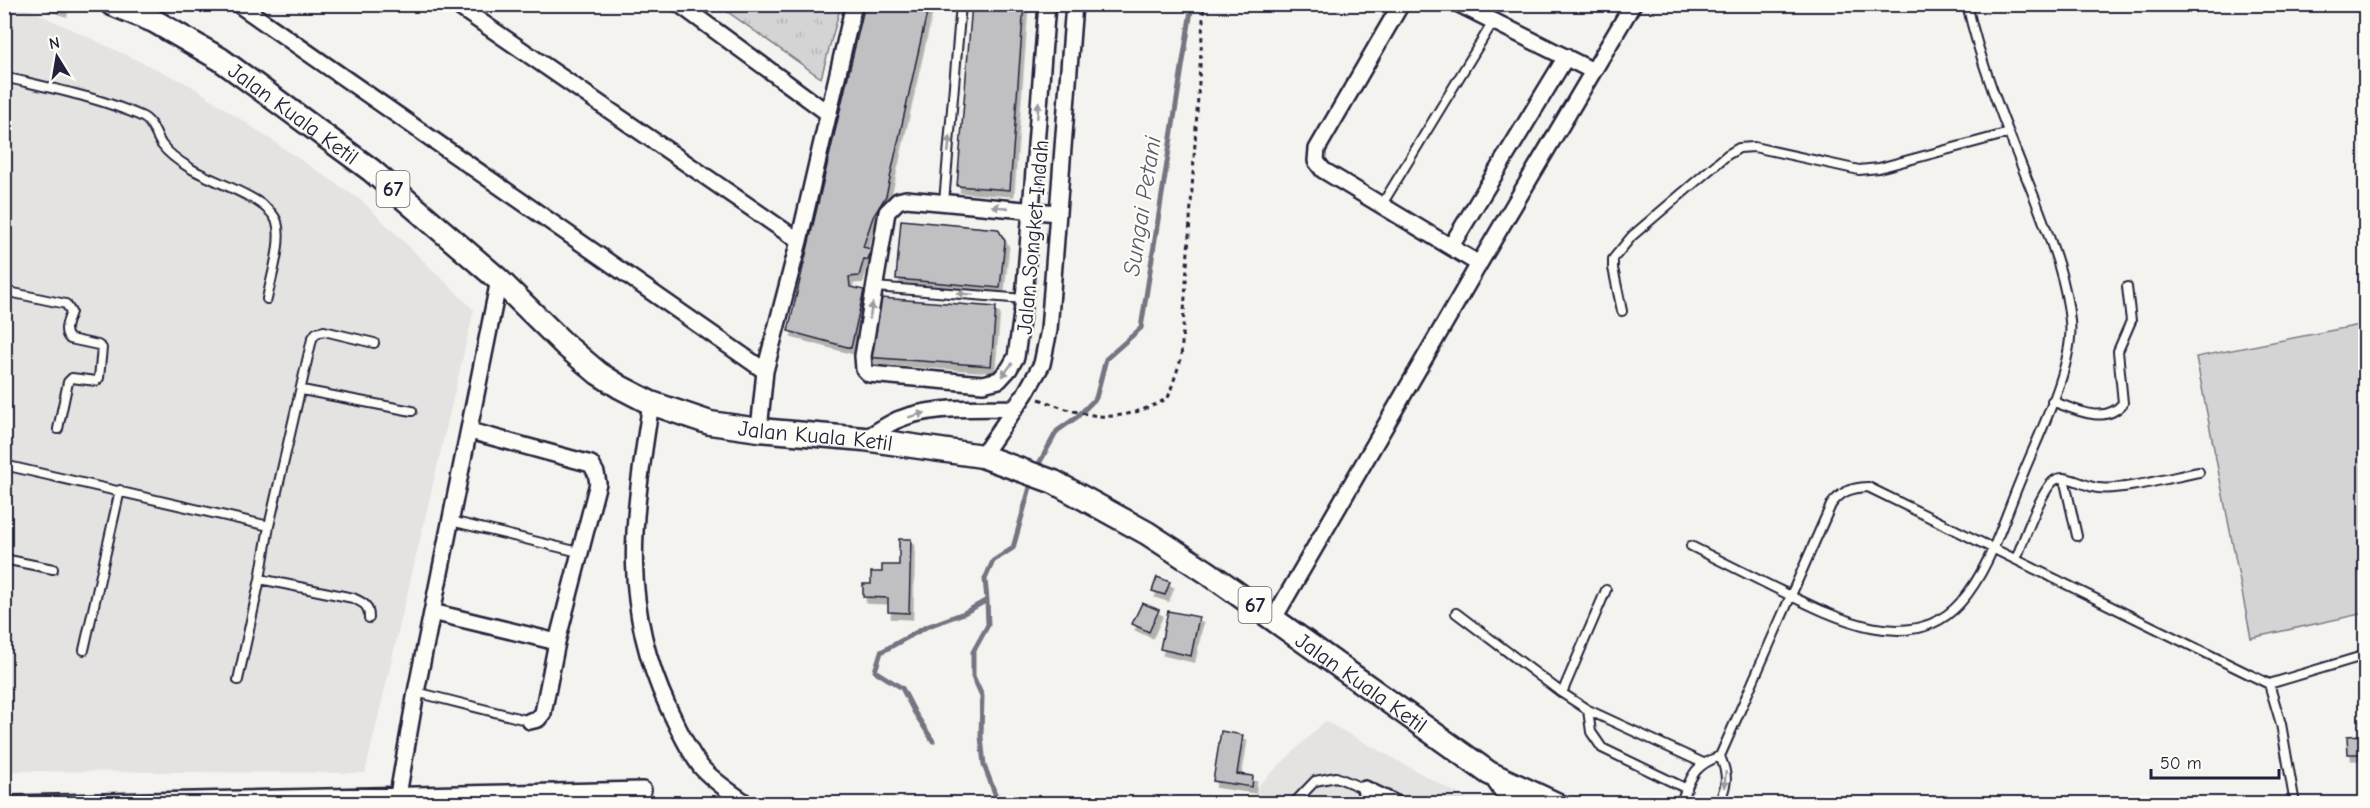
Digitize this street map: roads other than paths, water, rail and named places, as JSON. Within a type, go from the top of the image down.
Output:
[{"type":"main road","name":"Jalan Kuala Ketil","points":[[112,4],[154,21],[220,59],[371,170],[499,280],[565,345],[598,373],[651,403],[710,423],[759,430],[864,439],[982,456],[1054,482],[1147,533],[1274,618],[1489,773],[1556,804]]},
{"type":"street","points":[[238,4],[765,371]]},
{"type":"street","points":[[679,4],[829,114]]},
{"type":"street","points":[[759,430],[765,371],[799,241],[854,4]]},
{"type":"street","points":[[1047,4],[1030,210],[1024,299],[1016,357],[1010,369],[999,380],[983,384],[868,374],[864,369],[863,356],[887,212],[892,205],[906,199],[944,202],[1030,210],[1057,213]]},
{"type":"street","name":"Jalan Songket Indah","points":[[982,456],[1025,394],[1042,364],[1049,330],[1074,4]]},
{"type":"street","points":[[1401,4],[1317,149],[1316,161],[1323,170],[1479,264]]},
{"type":"street","points":[[1459,4],[1593,71]]},
{"type":"street","points":[[1274,618],[1633,4]]},
{"type":"street","points":[[460,6],[799,241]]},
{"type":"street","points":[[1451,246],[1566,57]]},
{"type":"street","points":[[398,799],[416,692],[499,280]]},
{"type":"street","points":[[651,403],[634,530],[636,600],[644,645],[660,689],[684,741],[702,768],[747,804]]},
{"type":"street","points":[[864,439],[897,420],[925,412],[1015,408]]},
{"type":"street","points":[[470,431],[591,464],[596,473],[598,483],[557,642],[543,713],[538,719],[530,721]]},
{"type":"street","points":[[432,612],[557,642]]},
{"type":"street","points":[[1489,773],[1511,804]]},
{"type":"street","points":[[1365,789],[1396,804]]},
{"type":"street","points":[[14,804],[313,801],[643,790]]},
{"type":"lane","points":[[944,202],[961,4]]},
{"type":"lane","points":[[1691,546],[1850,624],[1899,631],[1929,625],[1944,617],[1960,603],[1972,587],[1993,547],[2052,401],[2069,350],[2070,321],[2058,260],[2009,133],[1967,4]]},
{"type":"lane","points":[[1381,206],[1493,22]]},
{"type":"lane","points":[[4,77],[79,95],[143,116],[153,128],[162,146],[181,163],[200,175],[270,209],[277,223],[279,238],[267,299]]},
{"type":"lane","points":[[1622,312],[1613,258],[1632,236],[1727,155],[1739,148],[1754,147],[1859,170],[1879,168],[2009,133]]},
{"type":"lane","points":[[875,287],[1024,299]]},
{"type":"lane","points":[[2052,401],[2097,415],[2117,410],[2123,403],[2118,351],[2131,321],[2127,287]]},
{"type":"lane","points":[[4,291],[66,304],[71,312],[65,332],[67,336],[70,339],[98,345],[102,348],[99,378],[96,381],[77,377],[68,382],[58,429]]},
{"type":"lane","points":[[238,680],[269,526],[312,339],[316,333],[324,331],[374,343]]},
{"type":"lane","points":[[302,390],[412,411]]},
{"type":"lane","points":[[4,465],[269,526]]},
{"type":"lane","points":[[2016,559],[2043,495],[2056,479],[2064,478],[2088,486],[2110,488],[2199,472]]},
{"type":"lane","points":[[2064,478],[2077,536]]},
{"type":"lane","points":[[1680,804],[1694,771],[1703,763],[1720,756],[1831,505],[1838,495],[1852,488],[1868,487],[2269,684],[2366,655]]},
{"type":"lane","points":[[84,650],[120,490]]},
{"type":"lane","points":[[451,521],[579,552]]},
{"type":"lane","points":[[4,559],[53,569]]},
{"type":"lane","points":[[260,579],[353,598],[365,603],[369,610],[369,618]]},
{"type":"lane","points":[[1562,693],[1606,590]]},
{"type":"lane","points":[[1456,613],[1588,710],[1703,763]]},
{"type":"lane","points":[[2269,684],[2281,724],[2295,804]]},
{"type":"lane","points":[[416,692],[530,721]]},
{"type":"lane","points":[[1588,710],[1591,732],[1602,748],[1687,789]]},
{"type":"lane","points":[[1719,804],[1727,782],[1726,770],[1720,756]]},
{"type":"lane","points":[[1293,804],[1315,781],[1336,777],[1365,789],[1358,804]]},
{"type":"waterway","name":"Sungai Petani","points":[[1036,469],[1057,431],[1077,417],[1096,398],[1106,359],[1141,328],[1192,4]]},
{"type":"waterway","points":[[933,741],[902,688],[875,671],[881,652],[926,627],[964,613],[987,600],[985,579],[993,561],[1013,548],[1032,480]]},
{"type":"waterway","points":[[987,600],[988,625],[973,652],[973,676],[982,696],[981,737],[984,765],[999,804]]}]
